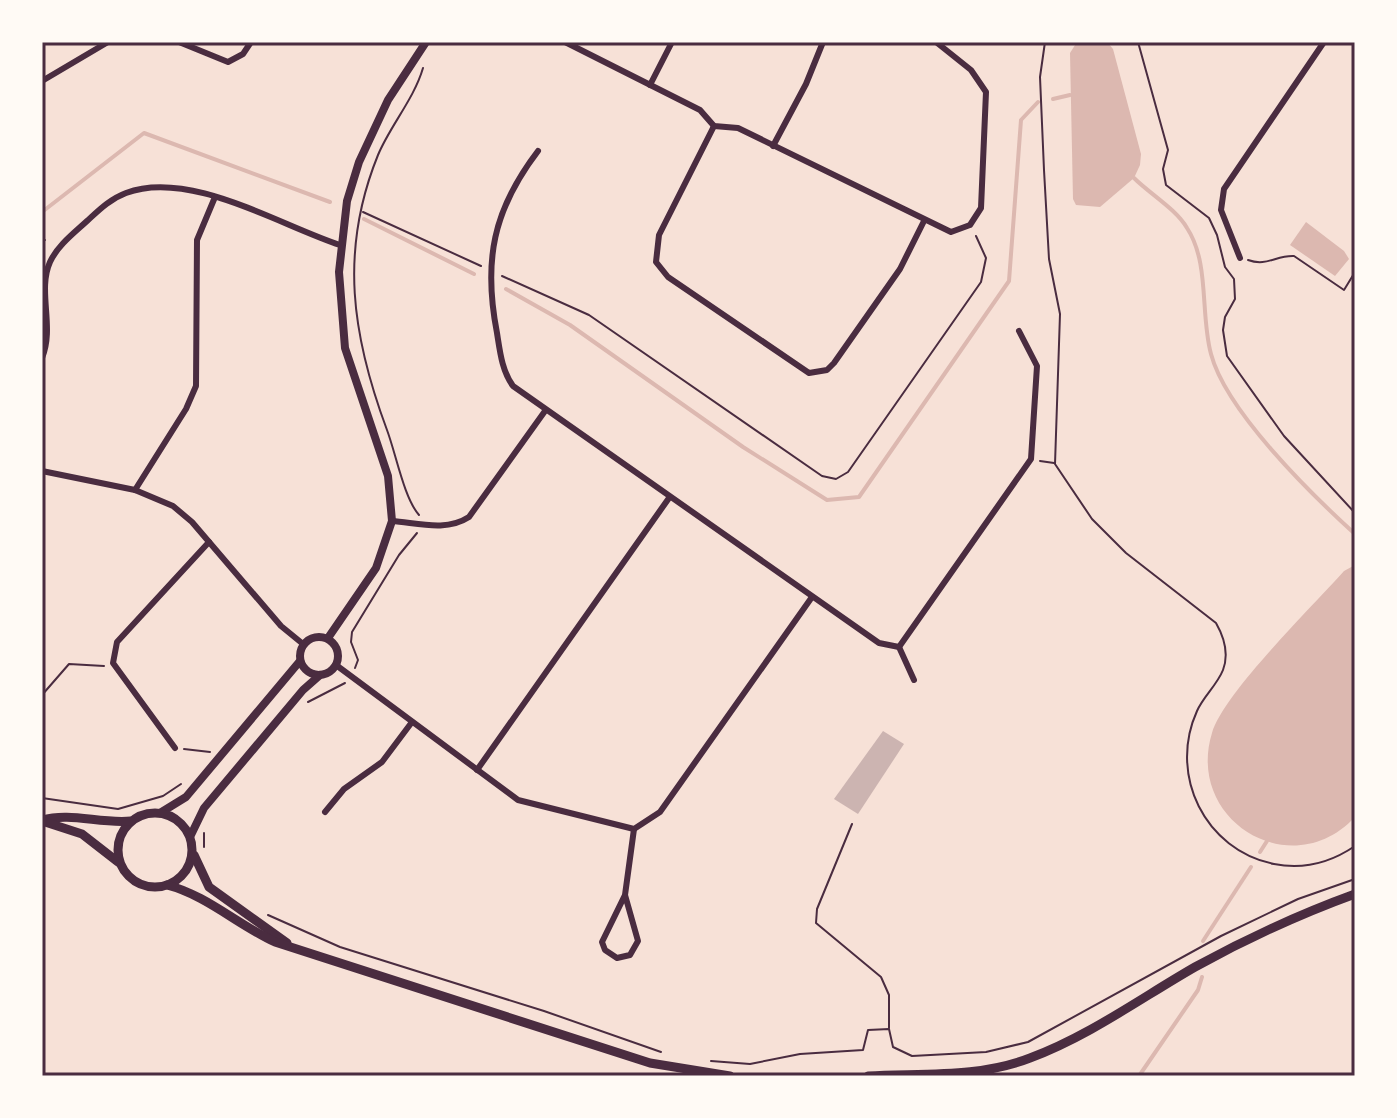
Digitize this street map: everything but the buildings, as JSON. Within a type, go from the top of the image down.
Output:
[{"type":"main road","points":[[42,820],[58,816],[99,823],[131,821],[140,816],[160,813],[178,821],[190,837],[202,878],[209,887],[287,943]]},
{"type":"main road","points":[[42,820],[82,834],[120,864],[139,884],[167,885],[194,894],[262,936],[650,1063],[730,1076]]},
{"type":"main road","points":[[120,864],[118,846],[131,821]]},
{"type":"main road","points":[[167,885],[185,871],[192,849]]},
{"type":"main road","points":[[868,1076],[938,1075],[995,1069],[1029,1059],[1068,1041],[1197,966],[1277,926],[1355,894]]},
{"type":"street","points":[[42,81],[108,42]]},
{"type":"street","points":[[179,42],[228,62],[243,54],[251,42]]},
{"type":"street","points":[[565,42],[700,110],[714,126],[738,128],[924,221],[944,230],[962,230],[977,217],[983,195],[986,92],[971,70],[936,42]]},
{"type":"street","points":[[650,85],[672,42]]},
{"type":"street","points":[[773,146],[806,84],[823,42]]},
{"type":"street","points":[[1240,258],[1221,210],[1224,189],[1324,42]]},
{"type":"street","points":[[328,638],[376,568],[392,521],[388,476],[345,348],[340,245],[347,201],[359,162],[388,100],[426,43]]},
{"type":"street","points":[[714,126],[659,235],[656,262],[668,277],[809,373],[819,373],[834,363],[900,269],[924,221]]},
{"type":"street","points":[[538,151],[518,176],[510,196],[488,278],[507,378],[519,393],[879,643],[899,647]]},
{"type":"street","points":[[42,358],[48,339],[48,268],[62,244],[112,200],[133,191],[184,188],[340,245]]},
{"type":"street","points":[[135,490],[196,386],[197,240],[215,197]]},
{"type":"street","points":[[899,647],[1031,459],[1037,366],[1019,331]]},
{"type":"street","points":[[392,521],[444,526],[457,525],[469,517],[545,411]]},
{"type":"street","points":[[42,471],[135,490],[173,506],[209,542],[270,614],[303,644]]},
{"type":"street","points":[[477,770],[669,498]]},
{"type":"street","points":[[175,748],[113,663],[117,642],[209,542]]},
{"type":"street","points":[[336,665],[525,804],[634,829],[660,812],[812,597]]},
{"type":"street","points":[[160,813],[186,797],[300,661],[303,644],[313,637],[328,638],[337,649],[336,665]]},
{"type":"street","points":[[899,647],[914,680]]},
{"type":"street","points":[[300,661],[306,670],[320,675]]},
{"type":"street","points":[[190,837],[204,808],[303,690],[336,665]]},
{"type":"street","points":[[325,812],[344,789],[382,762],[412,722]]},
{"type":"street","points":[[625,895],[638,941],[630,955],[617,958],[605,950],[602,942],[625,895],[634,829]]},
{"type":"path","points":[[1045,42],[1040,77],[1044,170],[1049,259],[1060,314],[1055,464],[1092,519],[1126,553],[1216,623],[1222,634],[1226,655],[1223,671],[1197,711],[1188,740],[1186,769],[1202,817],[1223,840],[1256,859],[1275,865],[1317,865],[1355,846]]},
{"type":"path","points":[[1138,42],[1168,150],[1163,169],[1166,185],[1209,218],[1225,267],[1234,279],[1235,299],[1225,317],[1223,330],[1227,356],[1284,436],[1355,513]]},
{"type":"path","points":[[303,706],[314,697],[340,688],[351,675],[358,663],[351,642],[352,632],[399,555],[415,536],[419,523],[419,515],[408,500],[404,474],[370,384],[359,338],[352,260],[379,153],[420,77],[424,62]]},
{"type":"path","points":[[362,211],[484,268]]},
{"type":"path","points":[[493,272],[589,315],[822,476],[836,479],[848,472],[981,282],[986,258],[976,236]]},
{"type":"path","points":[[1240,258],[1267,264],[1285,256],[1294,256],[1344,290],[1355,272]]},
{"type":"path","points":[[1031,459],[1055,464]]},
{"type":"path","points":[[42,695],[69,664],[101,667],[113,663]]},
{"type":"path","points":[[175,748],[213,753]]},
{"type":"path","points":[[42,798],[118,809],[163,796],[188,779]]},
{"type":"path","points":[[852,824],[817,909],[816,923],[881,977],[889,995],[889,1029],[893,1047],[912,1056],[986,1052],[1028,1042],[1221,936],[1298,899],[1355,879]]},
{"type":"path","points":[[204,855],[206,825]]},
{"type":"path","points":[[264,913],[340,947],[358,950],[670,1055]]},
{"type":"path","points":[[712,1061],[750,1064],[800,1054],[863,1050],[868,1030],[889,1029]]},
{"type":"shaded area","points":[[1077,42],[1107,42],[1113,49],[1141,154],[1134,178],[1100,207],[1076,205],[1073,199],[1070,53]]},
{"type":"shaded area","points":[[1306,222],[1344,251],[1349,259],[1335,276],[1290,245]]},
{"type":"shaded area","points":[[1355,565],[1355,817],[1330,837],[1302,845],[1275,844],[1250,834],[1229,816],[1214,793],[1208,765],[1212,733],[1220,716],[1250,674],[1344,571]]},
{"type":"waterway","points":[[1053,99],[1070,95]]},
{"type":"waterway","points":[[506,289],[570,325],[743,447],[827,500],[859,497],[1009,281],[1021,120],[1038,102]]},
{"type":"waterway","points":[[42,212],[144,133],[330,202]]},
{"type":"waterway","points":[[1134,178],[1176,214],[1194,242],[1202,273],[1211,354],[1234,401],[1272,450],[1355,534]]},
{"type":"waterway","points":[[364,219],[474,274]]},
{"type":"waterway","points":[[1260,852],[1267,841]]},
{"type":"waterway","points":[[1203,941],[1251,867]]},
{"type":"waterway","points":[[1139,1076],[1198,990],[1202,977]]}]
